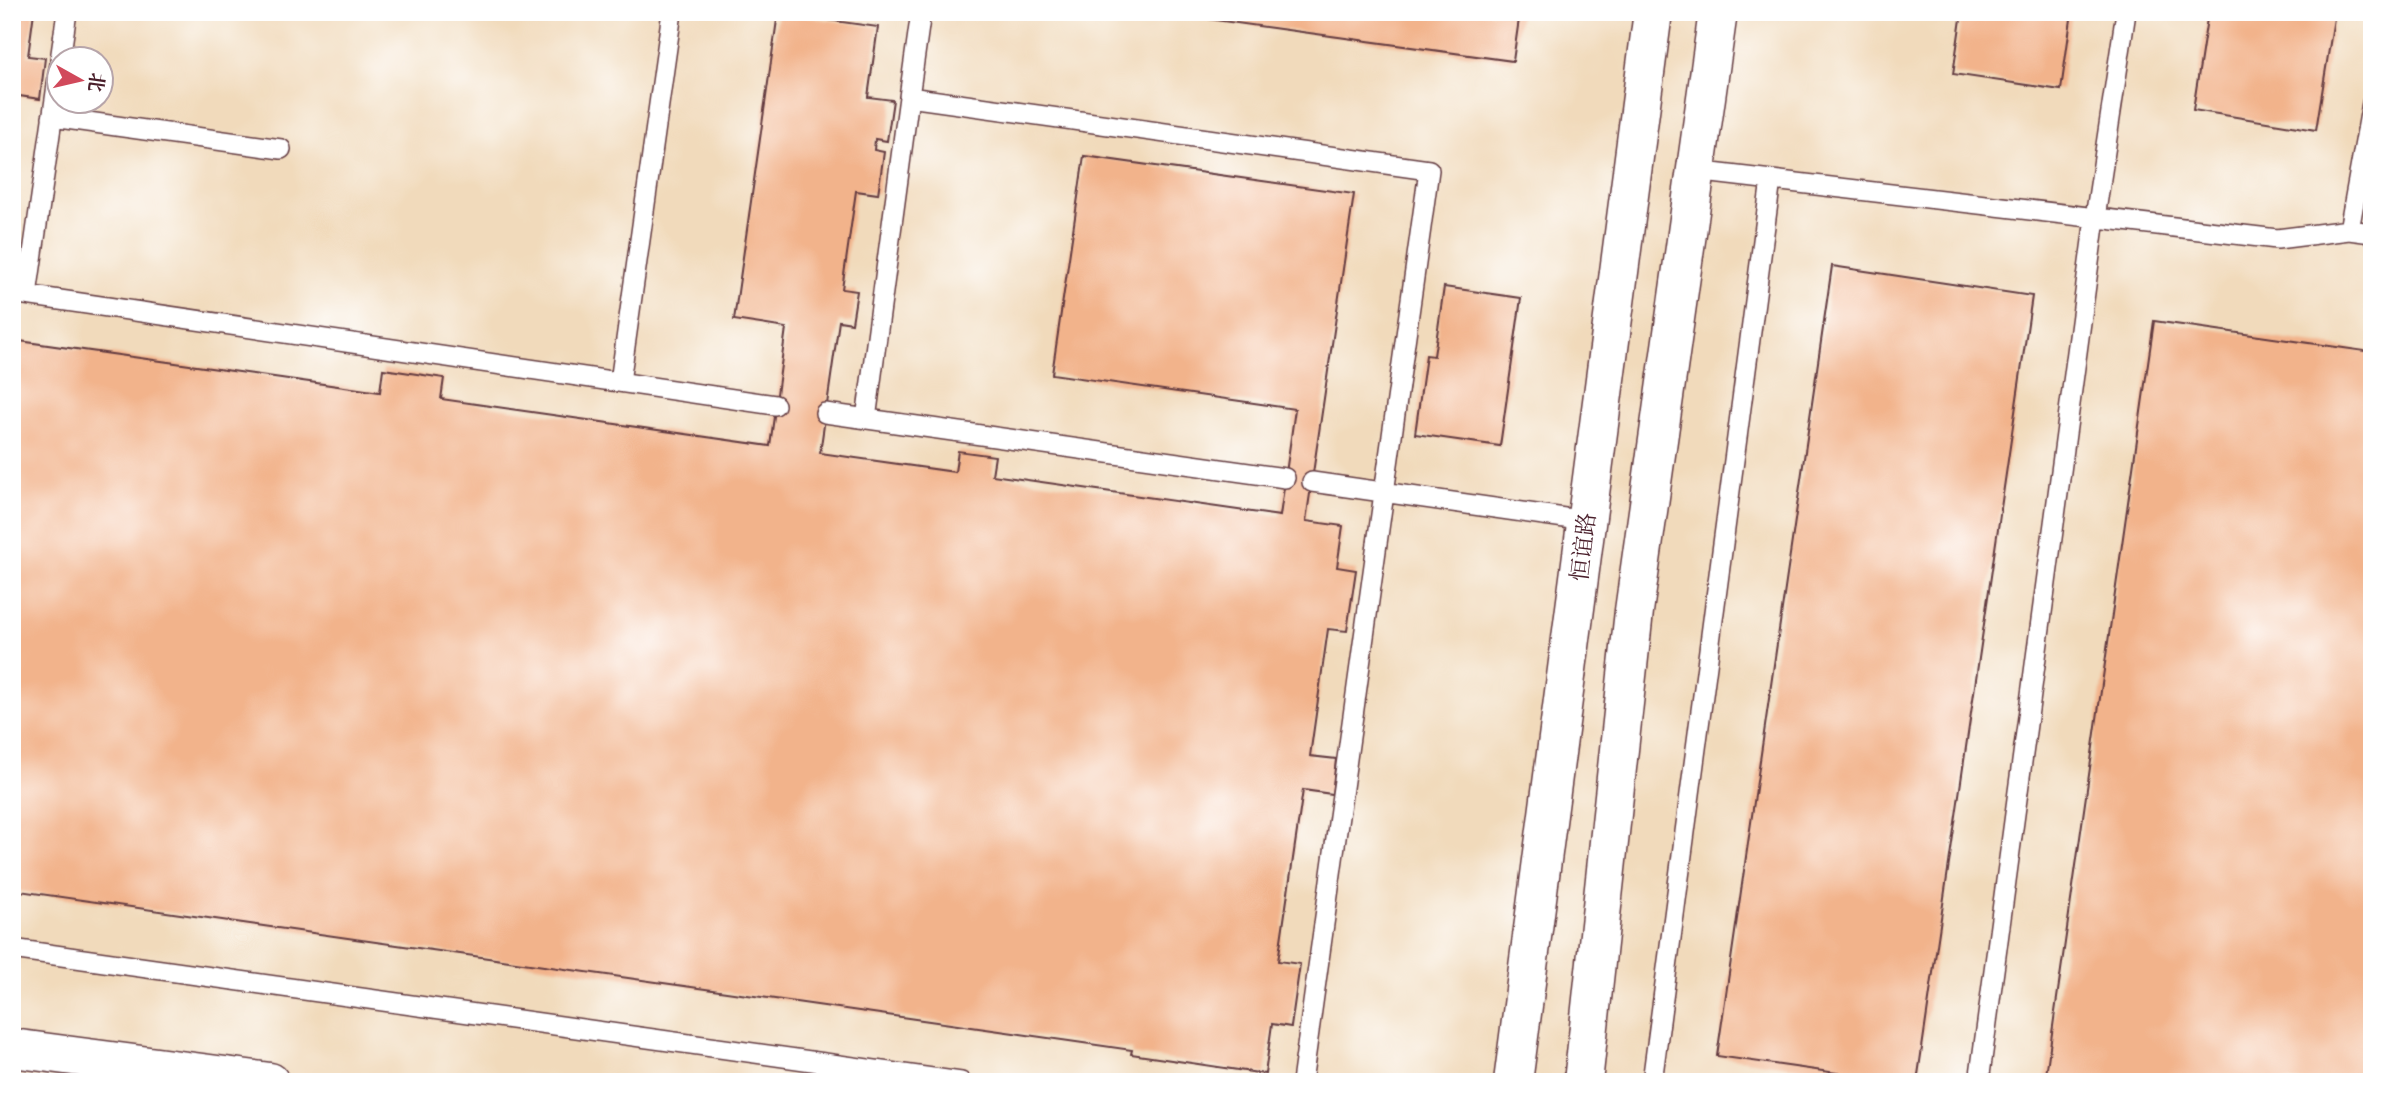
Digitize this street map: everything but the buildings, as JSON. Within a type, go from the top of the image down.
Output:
[{"type":"main road","name":"恒谊路","points":[[1513,1082],[1653,12]]},
{"type":"main road","points":[[1583,1082],[1634,611],[1718,12]]},
{"type":"main road","points":[[12,1048],[270,1082]]},
{"type":"lane","points":[[62,46],[67,12]]},
{"type":"lane","points":[[620,382],[672,12]]},
{"type":"lane","points":[[866,419],[920,12]]},
{"type":"lane","points":[[1979,1082],[2095,218],[2126,12]]},
{"type":"lane","points":[[909,97],[1429,170],[1302,1082]]},
{"type":"lane","points":[[2349,230],[2372,103]]},
{"type":"lane","points":[[281,149],[52,117],[20,294],[775,405]]},
{"type":"lane","points":[[1695,171],[2277,239],[2349,230],[2372,233]]},
{"type":"lane","points":[[1652,1082],[1771,180]]},
{"type":"lane","points":[[825,413],[1285,478]]},
{"type":"lane","points":[[1312,482],[1586,521]]},
{"type":"lane","points":[[12,949],[961,1082]]}]
